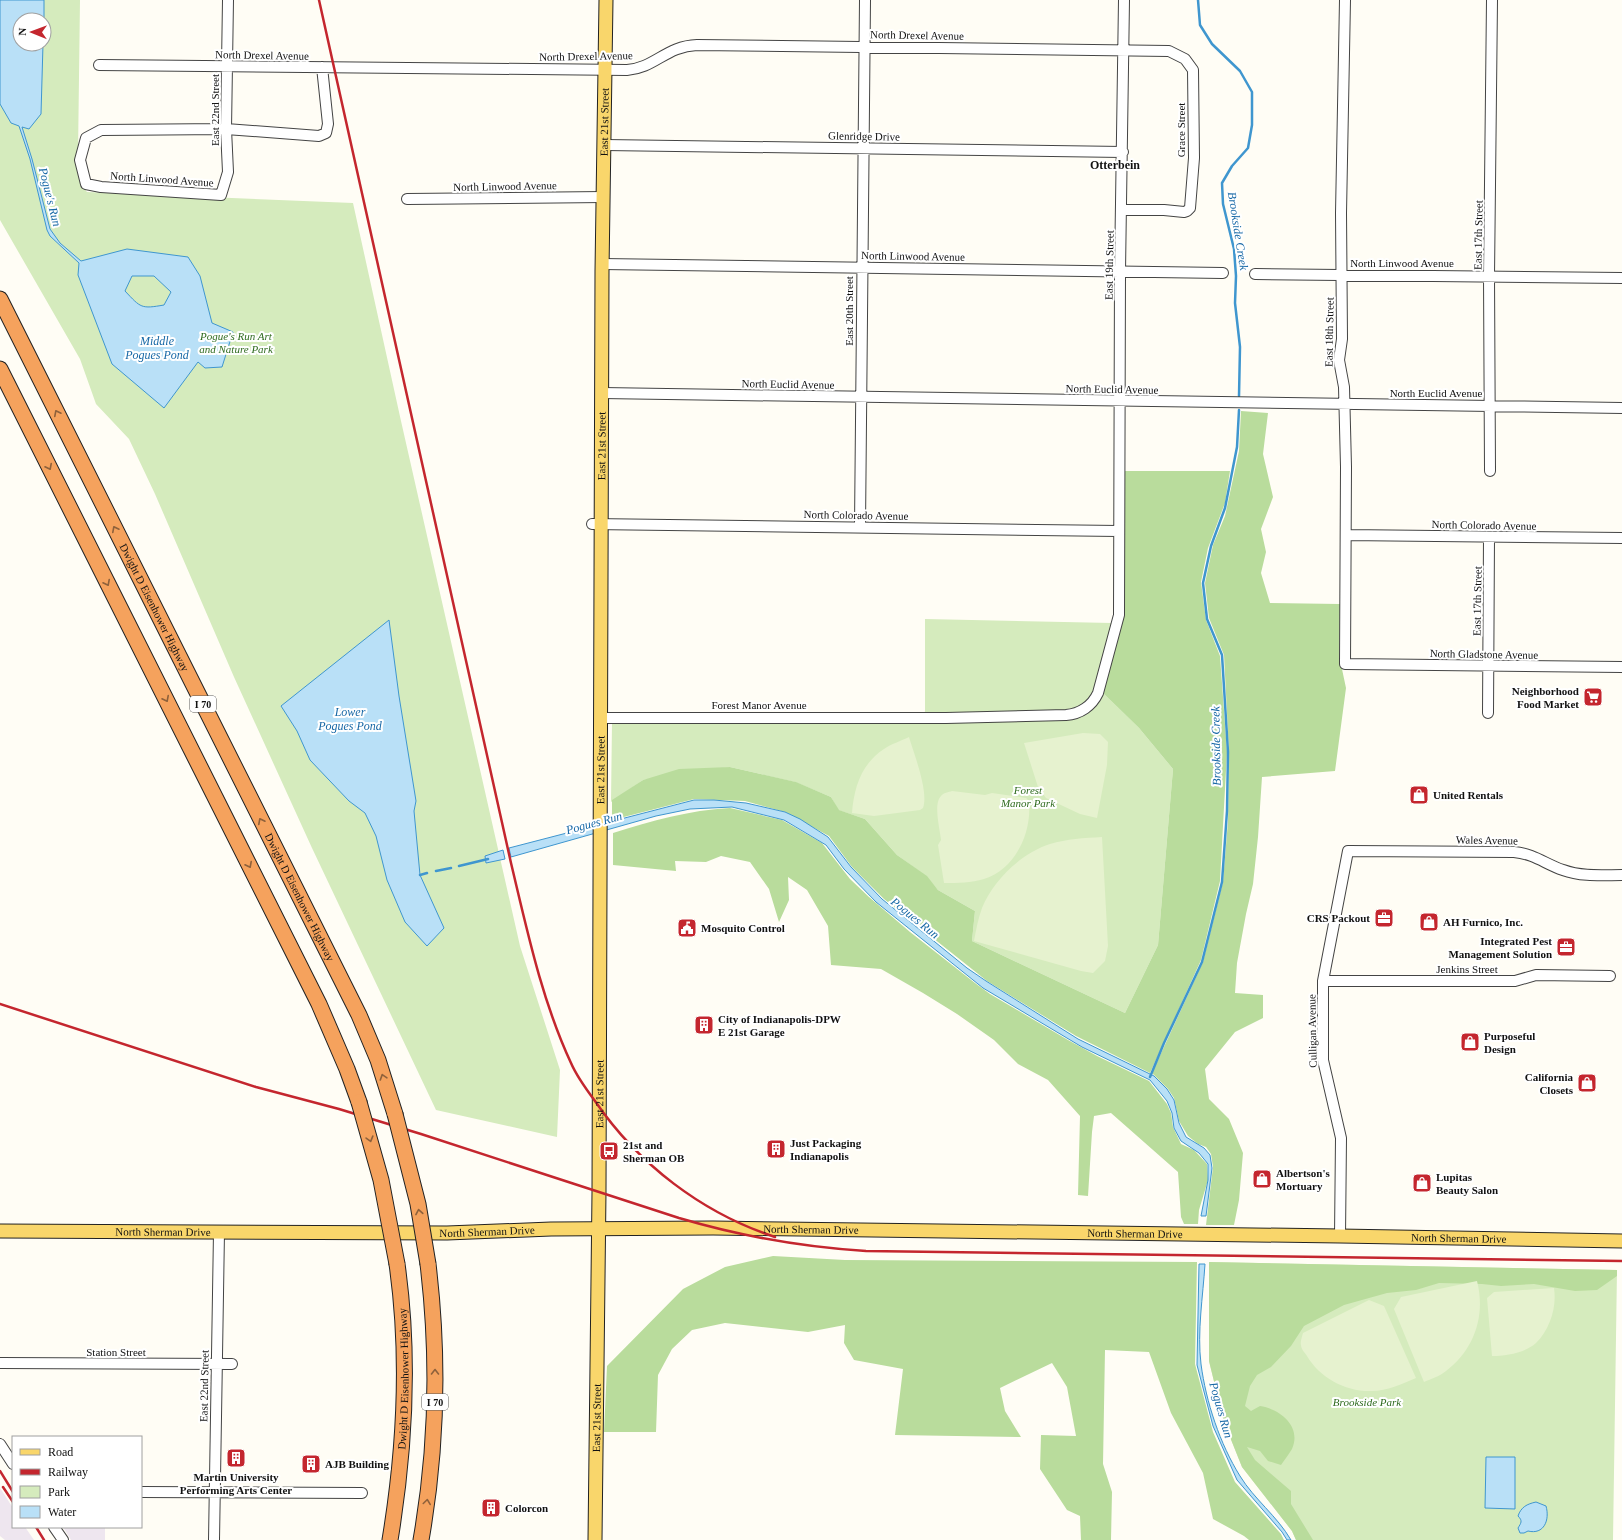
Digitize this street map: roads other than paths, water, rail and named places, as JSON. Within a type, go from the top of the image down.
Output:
[{"type":"highway","name":"Dwight D Eisenhower Highway","points":[[0,300],[359,1015],[378,1060],[395,1114],[418,1204],[428,1264],[435,1341],[435,1397],[431,1469],[421,1540]]},
{"type":"highway","name":"Dwight D Eisenhower Highway","points":[[0,369],[319,1004],[347,1069],[359,1102],[381,1180],[397,1264],[403,1316],[404,1401],[399,1478],[390,1540]]},
{"type":"main road","name":"East 21st Street","points":[[595,1540],[598,1366],[601,787],[597,524],[602,393],[602,264],[606,0]]},
{"type":"main road","name":"North Sherman Drive","points":[[0,1231],[447,1233],[552,1229],[712,1228],[1622,1241]]},
{"type":"street","name":"East 22nd Street","points":[[221,195],[228,172],[226,129],[228,0]]},
{"type":"street","name":"East 20th Street","points":[[860,527],[865,0]]},
{"type":"street","name":"East 19th Street","points":[[1119,531],[1120,272],[1123,152],[1124,0]]},
{"type":"street","name":"East 18th Street","points":[[1345,0],[1341,213],[1342,339],[1339,360],[1344,387],[1345,404],[1345,664]]},
{"type":"street","name":"East 17th Street","points":[[1490,471],[1489,276],[1492,0]]},
{"type":"street","name":"North Drexel Avenue","points":[[99,65],[605,70],[637,68],[651,63],[674,49],[693,45],[1165,51],[1178,54],[1186,59]]},
{"type":"street","name":"Grace Street","points":[[1121,210],[1164,210],[1184,212],[1188,211],[1190,208],[1194,158],[1193,70],[1186,59]]},
{"type":"street","points":[[226,129],[319,136],[326,133],[328,124],[322,67]]},
{"type":"street","name":"North Linwood Avenue","points":[[221,195],[101,187],[86,184],[80,160],[86,138],[101,130],[226,129]]},
{"type":"street","name":"Glenridge Drive","points":[[604,144],[1123,152]]},
{"type":"street","name":"North Linwood Avenue","points":[[407,199],[604,197]]},
{"type":"street","name":"North Linwood Avenue","points":[[602,264],[1224,273]]},
{"type":"street","name":"North Linwood Avenue","points":[[1255,274],[1622,278]]},
{"type":"street","name":"North Euclid Avenue","points":[[602,393],[1622,408]]},
{"type":"street","name":"North Colorado Avenue","points":[[597,524],[1119,531]]},
{"type":"street","name":"Forest Manor Avenue","points":[[601,718],[918,718],[1066,715],[1076,713],[1088,706],[1098,693],[1119,615],[1119,531]]},
{"type":"street","name":"North Colorado Avenue","points":[[1346,535],[1622,538]]},
{"type":"street","name":"East 17th Street","points":[[1488,713],[1489,537]]},
{"type":"street","name":"North Gladstone Avenue","points":[[1345,664],[1622,667]]},
{"type":"street","name":"Wales Avenue","points":[[1348,851],[1518,852],[1532,855],[1555,867],[1574,873],[1622,875]]},
{"type":"street","name":"Culligan Avenue","points":[[1340,1236],[1340,1138],[1336,1114],[1328,1087],[1323,1060],[1323,981],[1348,851]]},
{"type":"street","name":"Jenkins Street","points":[[1323,981],[1515,981],[1536,975],[1610,976]]},
{"type":"street","name":"East 22nd Street","points":[[214,1540],[216,1364],[220,1232]]},
{"type":"street","name":"Station Street","points":[[0,1364],[232,1364]]},
{"type":"street","points":[[0,1444],[12,1462]]},
{"type":"street","points":[[142,1492],[362,1493]]},
{"type":"street","points":[[55,1528],[63,1540]]},
{"type":"water","name":"Middle Pogues Pond","points":[[0,0],[44,0],[44,12],[12,12],[12,52],[43,52],[41,114],[29,129],[22,127],[50,229],[60,243],[81,261],[127,249],[188,257],[200,276],[212,323],[233,332],[222,367],[205,368],[198,362],[164,408],[112,364],[78,275],[79,263],[50,236],[47,230],[30,159],[19,126],[11,123],[0,104]],"holes":[[[132,276],[154,276],[171,292],[164,305],[146,307],[138,304],[125,291]]]},
{"type":"water","name":"Lower Pogues Pond","points":[[389,620],[399,696],[416,801],[414,811],[420,875],[444,928],[427,946],[405,922],[387,880],[376,836],[365,813],[349,801],[310,760],[297,731],[281,706]]},
{"type":"water","points":[[694,800],[746,803],[785,812],[800,819],[828,837],[851,867],[882,899],[967,968],[1078,1039],[1154,1076],[1167,1089],[1174,1100],[1179,1123],[1186,1137],[1204,1148],[1210,1155],[1212,1168],[1206,1216],[1201,1216],[1208,1180],[1208,1164],[1199,1153],[1181,1141],[1174,1128],[1172,1113],[1167,1101],[1150,1080],[1082,1047],[983,988],[876,902],[844,869],[826,845],[784,820],[732,807],[690,809],[656,816],[511,857],[509,848]]},
{"type":"water","points":[[503,850],[505,859],[486,863],[485,856]]},
{"type":"water","points":[[1199,1264],[1205,1264],[1200,1327],[1200,1352],[1203,1378],[1210,1408],[1220,1437],[1240,1476],[1279,1523],[1291,1540],[1287,1540],[1282,1532],[1237,1480],[1213,1426],[1197,1365]]},
{"type":"water","points":[[1486,1457],[1515,1457],[1515,1509],[1485,1508]]},
{"type":"water","points":[[1536,1502],[1546,1506],[1547,1516],[1542,1529],[1534,1532],[1528,1531],[1520,1533],[1518,1528],[1521,1522],[1521,1519],[1518,1516],[1519,1513],[1525,1506]]},
{"type":"waterway","name":"Brookside Creek","points":[[1198,0],[1200,25],[1212,44],[1240,71],[1252,92],[1252,125],[1248,148],[1232,166],[1222,183],[1223,204],[1234,249],[1236,276],[1235,303],[1240,347],[1239,396]]},
{"type":"waterway","name":"Brookside Creek","points":[[1150,1077],[1164,1043],[1202,962],[1222,882],[1227,811],[1228,752],[1222,655],[1207,619],[1203,583],[1211,546],[1225,508],[1237,447],[1239,410]]},
{"type":"waterway","name":"Pogues Run","points":[[459,866],[488,859]]},
{"type":"waterway","name":"Pogues Run","points":[[436,871],[451,868]]},
{"type":"waterway","name":"Pogues Run","points":[[420,875],[427,873]]},
{"type":"railway","points":[[319,0],[511,863],[536,965],[552,1015],[573,1068],[579,1078],[612,1124],[631,1145],[674,1184],[697,1200],[748,1227],[775,1237]]},
{"type":"railway","points":[[0,1004],[256,1087],[339,1109],[421,1134],[679,1218],[725,1230],[794,1244],[866,1251],[1622,1261]]},
{"type":"railway","points":[[0,1471],[12,1490]]},
{"type":"railway","points":[[3,1487],[12,1500]]},
{"type":"railway","points":[[37,1528],[44,1540]]},
{"type":"place","name":"Neighborhood Food Market","points":[[1593,697]]},
{"type":"place","name":"United Rentals","points":[[1419,795]]},
{"type":"place","name":"CRS Packout","points":[[1384,918]]},
{"type":"place","name":"AH Furnico, Inc.","points":[[1429,922]]},
{"type":"place","name":"Mosquito Control","points":[[687,928]]},
{"type":"place","name":"Integrated Pest Management Solution","points":[[1566,947]]},
{"type":"place","name":"City of Indianapolis-DPW E 21st Garage","points":[[704,1025]]},
{"type":"place","name":"Purposeful Design","points":[[1470,1042]]},
{"type":"place","name":"California Closets","points":[[1587,1083]]},
{"type":"place","name":"Just Packaging Indianapolis","points":[[776,1149]]},
{"type":"place","name":"21st and Sherman OB","points":[[609,1151]]},
{"type":"place","name":"Albertson's Mortuary","points":[[1262,1179]]},
{"type":"place","name":"Lupitas Beauty Salon","points":[[1422,1183]]},
{"type":"place","name":"Martin University Performing Arts Center","points":[[236,1458]]},
{"type":"place","name":"AJB Building","points":[[311,1464]]},
{"type":"place","name":"Colorcon","points":[[491,1508]]},
{"type":"district","name":"Otterbein","points":[[1115,165]]},
{"type":"water label","name":"Pogue's Run","points":[[50,197]]},
{"type":"park label","name":"Pogue's Run Art and Nature Park","points":[[236,342]]},
{"type":"park label","name":"Forest Manor Park","points":[[1028,796]]},
{"type":"park label","name":"Brookside Park","points":[[1367,1402]]}]
